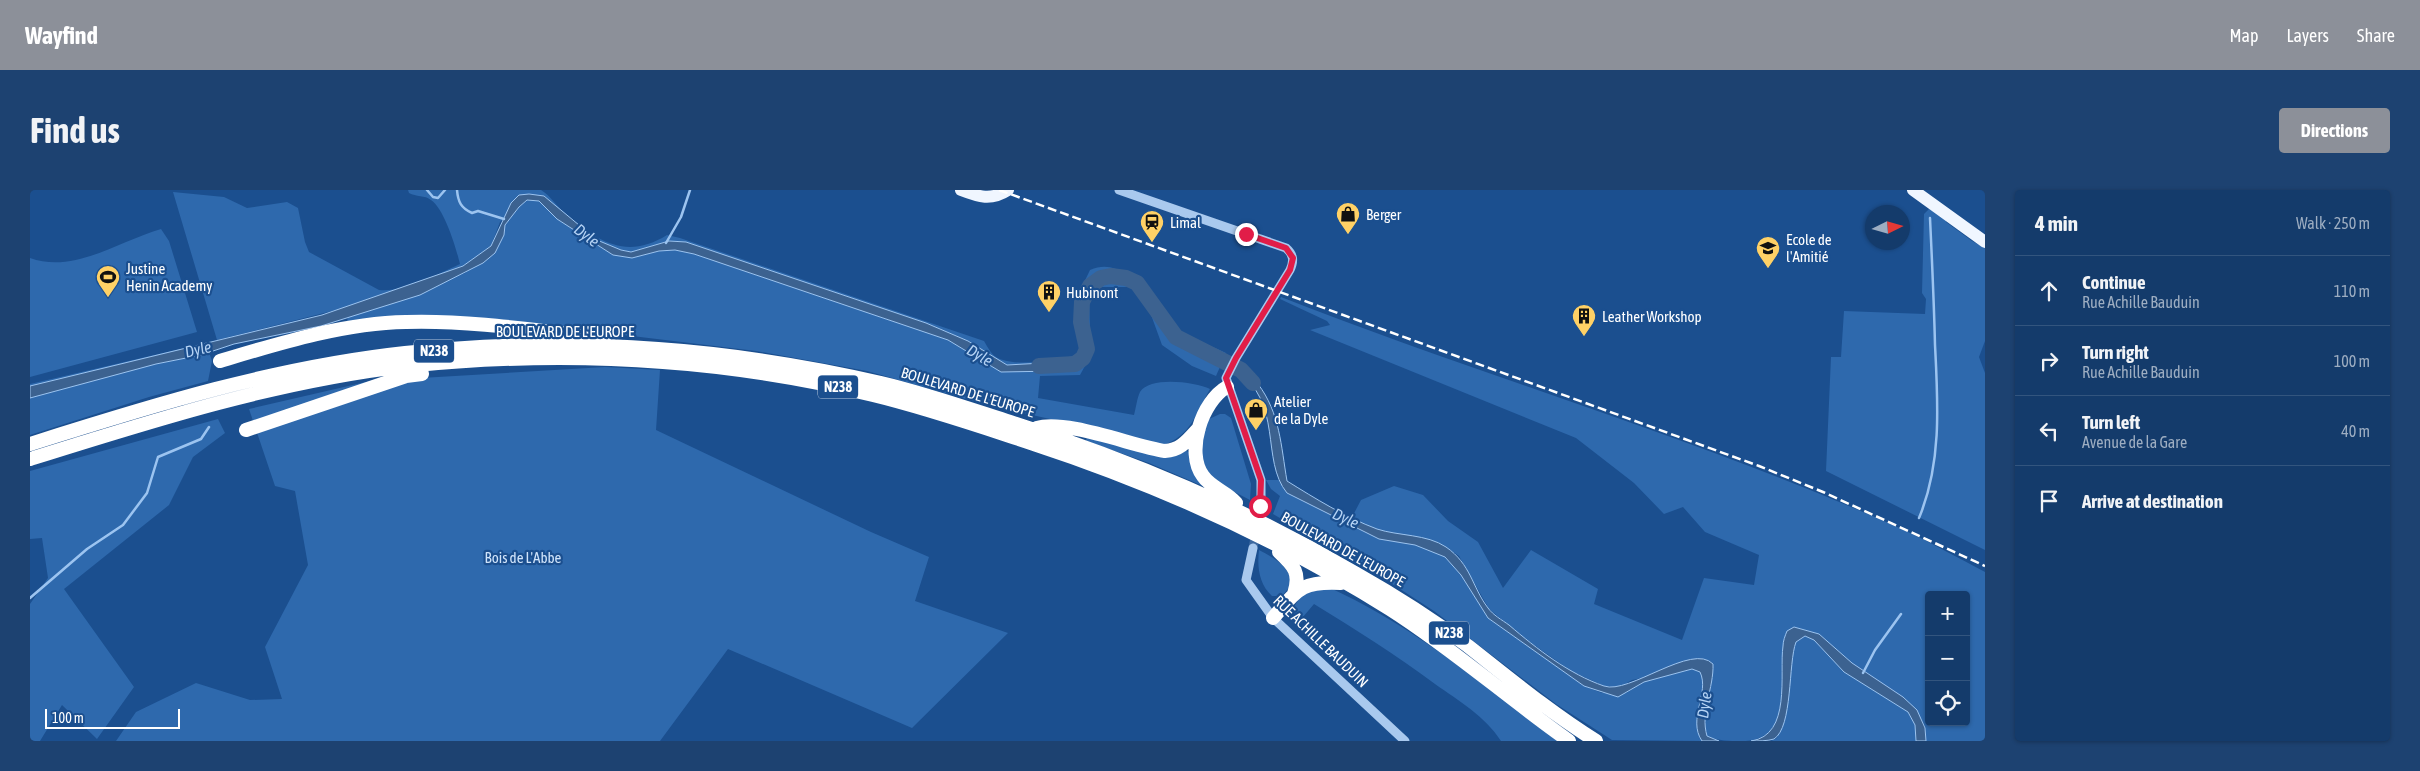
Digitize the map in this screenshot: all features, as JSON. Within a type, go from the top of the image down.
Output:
[{"type":"highway","points":[[220,361],[338,330],[406,322],[436,322],[609,338],[620,346]]},
{"type":"highway","name":"BOULEVARD DE L'EUROPE","points":[[253,386],[403,353],[544,345],[620,346],[697,351],[827,371],[904,389],[1034,430],[1151,471],[1245,513],[1355,572],[1432,620],[1543,705],[1596,741]]},
{"type":"highway","name":"BOULEVARD DE L'EUROPE","points":[[253,386],[331,378],[405,367],[473,361],[583,359],[688,364],[762,374],[875,395],[973,424],[1111,470],[1201,508],[1270,542],[1347,583],[1446,647],[1569,741]]},
{"type":"highway","points":[[246,430],[406,376],[459,370],[473,361]]},
{"type":"highway","name":"N238","points":[[30,444],[124,414],[212,397],[253,386]]},
{"type":"highway","points":[[1227,387],[1218,393],[1199,428],[1195,442],[1198,467],[1203,477],[1233,499],[1245,513]]},
{"type":"highway","name":"N238","points":[[30,459],[129,427],[212,397]]},
{"type":"highway","points":[[1034,430],[1048,425],[1165,451],[1174,451],[1181,447],[1199,428]]},
{"type":"highway","points":[[1270,542],[1295,570],[1298,582],[1294,594]]},
{"type":"highway","points":[[1273,618],[1294,594],[1316,582],[1347,583]]},
{"type":"main road","points":[[961,190],[984,198],[992,198],[1008,190]]},
{"type":"main road","points":[[1913,190],[1985,242]]},
{"type":"street","points":[[1119,190],[1286,248],[1293,258],[1290,270],[1229,369],[1226,378],[1227,387],[1261,480],[1260,506]]},
{"type":"street","name":"RUE ACHILLE BAUDUIN","points":[[1252,548],[1246,580],[1273,618],[1405,741]]},
{"type":"green space","points":[[408,190],[541,190],[578,224],[601,240],[626,247],[639,246],[667,235],[680,238],[984,341],[994,356],[1004,360],[1024,363],[1077,355],[1081,348],[1078,295],[1090,270],[1103,267],[1110,267],[1128,273],[1137,279],[1175,327],[1193,338],[1226,353],[1216,376],[1192,366],[1162,345],[1146,301],[1130,287],[1102,287],[1092,291],[1089,301],[1091,355],[1080,375],[1040,376],[1038,398],[1134,415],[1140,392],[1145,387],[1153,384],[1173,382],[1194,384],[1210,389],[1192,423],[1180,436],[1163,445],[984,404],[867,371],[756,351],[632,336],[433,319],[347,324],[348,314],[465,273],[504,235],[505,225],[527,200],[539,201],[557,219],[613,255],[632,258],[659,251],[675,250],[694,254],[948,340],[1001,372],[1061,362],[1007,365],[968,341],[926,323],[686,242],[669,241],[631,252],[621,250],[597,240],[573,222],[548,199],[529,194],[500,222],[491,246],[463,266],[435,276],[460,264],[456,249],[445,220],[436,205],[429,198],[409,193]]},
{"type":"green space","points":[[173,192],[224,197],[247,208],[287,202],[298,208],[309,252],[379,290],[399,289],[344,308],[217,340]]},
{"type":"green space","points":[[1929,209],[1946,217],[1946,222],[1985,248],[1985,341],[1979,357],[1985,373],[1985,550],[1826,471],[1831,357],[1841,357],[1844,311],[1925,314],[1926,299],[1922,293],[1924,214]]},
{"type":"green space","name":"Justine Henin Academy","points":[[161,229],[169,241],[197,332],[30,377],[30,258],[47,262],[80,259]]},
{"type":"green space","points":[[435,276],[410,286],[399,289]]},
{"type":"green space","points":[[1281,297],[1359,327],[1672,438],[1828,497],[1904,530],[1985,572],[1985,741],[1926,741],[1925,728],[1903,697],[1852,663],[1819,634],[1794,627],[1783,648],[1780,707],[1776,720],[1770,731],[1758,738],[1728,741],[1707,736],[1706,718],[1713,664],[1632,680],[1620,687],[1604,686],[1571,671],[1521,636],[1489,609],[1459,556],[1443,545],[1379,530],[1351,519],[1361,500],[1394,486],[1423,495],[1448,521],[1478,542],[1503,588],[1531,550],[1598,589],[1594,604],[1682,640],[1704,578],[1754,585],[1759,555],[1705,532],[1683,507],[1664,514],[1634,483],[1576,438],[1310,330],[1330,325],[1327,321],[1280,299]]},
{"type":"green space","points":[[206,343],[212,361],[208,381],[149,397],[30,435],[30,384]]},
{"type":"green space","name":"Bois de L'Abbe","points":[[605,367],[660,370],[656,430],[871,532],[929,557],[915,601],[1008,633],[912,728],[728,649],[660,741],[116,741],[136,712],[196,683],[250,700],[282,699],[265,647],[308,565],[295,491],[275,486],[249,409],[370,381]]},
{"type":"green space","points":[[1225,414],[1231,418],[1251,484],[1250,500],[1217,483],[1202,467],[1198,441],[1209,419]]},
{"type":"green space","points":[[218,419],[225,433],[193,457],[169,505],[64,589],[134,687],[97,739],[62,705],[40,741],[30,741],[30,604],[48,578],[42,538],[30,539],[30,471]]},
{"type":"green space","points":[[1087,437],[1189,452],[1203,486],[1149,463],[1086,441]]},
{"type":"green space","points":[[1266,480],[1279,480],[1287,493],[1379,539],[1415,545],[1445,557],[1461,575],[1488,618],[1584,686],[1602,693],[1626,693],[1644,682],[1692,669],[1700,672],[1703,679],[1699,737],[1702,741],[1612,740],[1556,704],[1434,611],[1383,578],[1273,514],[1280,496],[1271,489]]},
{"type":"green space","points":[[1259,550],[1275,560],[1288,572],[1292,584],[1282,596],[1272,596],[1264,586],[1258,563]]},
{"type":"green space","points":[[1328,587],[1359,602],[1418,637],[1557,741],[1501,741],[1479,716],[1462,703],[1390,653],[1314,604],[1297,624],[1289,615],[1302,594]]},
{"type":"green space","points":[[1805,636],[1814,640],[1844,672],[1908,712],[1915,725],[1916,741],[1771,741],[1777,738],[1789,696],[1792,654],[1796,642]]},
{"type":"water","points":[[519,195],[544,196],[597,240],[621,250],[631,252],[669,241],[686,242],[926,323],[968,341],[1007,365],[1061,362],[1058,371],[1001,372],[948,340],[694,254],[675,250],[659,251],[632,258],[613,255],[557,219],[539,201],[527,200],[505,225],[504,235],[495,253],[483,263],[420,295],[321,326],[234,344],[201,355],[156,364],[30,398],[30,386],[322,315],[463,266],[491,246],[511,203]]},
{"type":"water","points":[[1239,365],[1252,375],[1271,406],[1281,443],[1287,481],[1331,507],[1377,529],[1421,537],[1446,547],[1466,568],[1492,613],[1554,660],[1591,681],[1604,686],[1615,687],[1691,659],[1703,659],[1713,664],[1705,727],[1707,736],[1719,741],[1702,741],[1698,733],[1697,715],[1702,689],[1700,672],[1692,669],[1644,682],[1618,697],[1584,686],[1488,618],[1461,575],[1445,557],[1415,545],[1379,539],[1287,493],[1279,480],[1274,464],[1266,415],[1260,398],[1251,384],[1236,371]]},
{"type":"water","points":[[1794,627],[1819,634],[1852,663],[1903,697],[1917,710],[1925,728],[1926,741],[1916,741],[1915,725],[1908,712],[1844,672],[1814,640],[1805,636],[1796,642],[1787,709],[1780,732],[1774,739],[1751,741],[1764,736],[1773,728],[1778,716],[1781,702],[1783,642],[1787,631]]},
{"type":"waterway","points":[[427,190],[433,197],[438,198],[445,190]]},
{"type":"waterway","points":[[457,190],[461,204],[468,211],[472,213],[478,211],[504,219]]},
{"type":"waterway","points":[[666,243],[681,217],[690,190]]},
{"type":"waterway","points":[[1919,518],[1932,476],[1937,433],[1930,218]]},
{"type":"waterway","name":"Dyle","points":[[1039,366],[1075,364],[1083,358],[1087,349],[1081,322],[1082,302],[1090,286],[1101,278],[1111,276],[1126,278],[1137,283],[1176,337],[1241,370],[1253,383]]},
{"type":"waterway","points":[[30,598],[87,549],[123,525],[147,493],[158,457],[201,439],[209,427]]},
{"type":"waterway","points":[[1863,673],[1875,650],[1901,614]]},
{"type":"tunnel","points":[[1253,548],[1261,506]]},
{"type":"railway","points":[[999,190],[1759,466],[1823,492],[1985,566]]},
{"type":"place","name":"Berger","points":[[1348,235]]},
{"type":"place","name":"Limal","points":[[1152,243]]},
{"type":"place","name":"Ecole de l'Amitié","points":[[1768,269]]},
{"type":"place","name":"Justine Henin Academy","points":[[108,298]]},
{"type":"place","name":"Hubinont","points":[[1049,313]]},
{"type":"place","name":"Leather Workshop","points":[[1584,337]]},
{"type":"place","name":"Atelier de la Dyle","points":[[1256,431]]},
{"type":"route","points":[[1246,234],[1286,248],[1291,252],[1293,258],[1290,270],[1229,369],[1226,378],[1227,387],[1261,480],[1260,506]]}]
